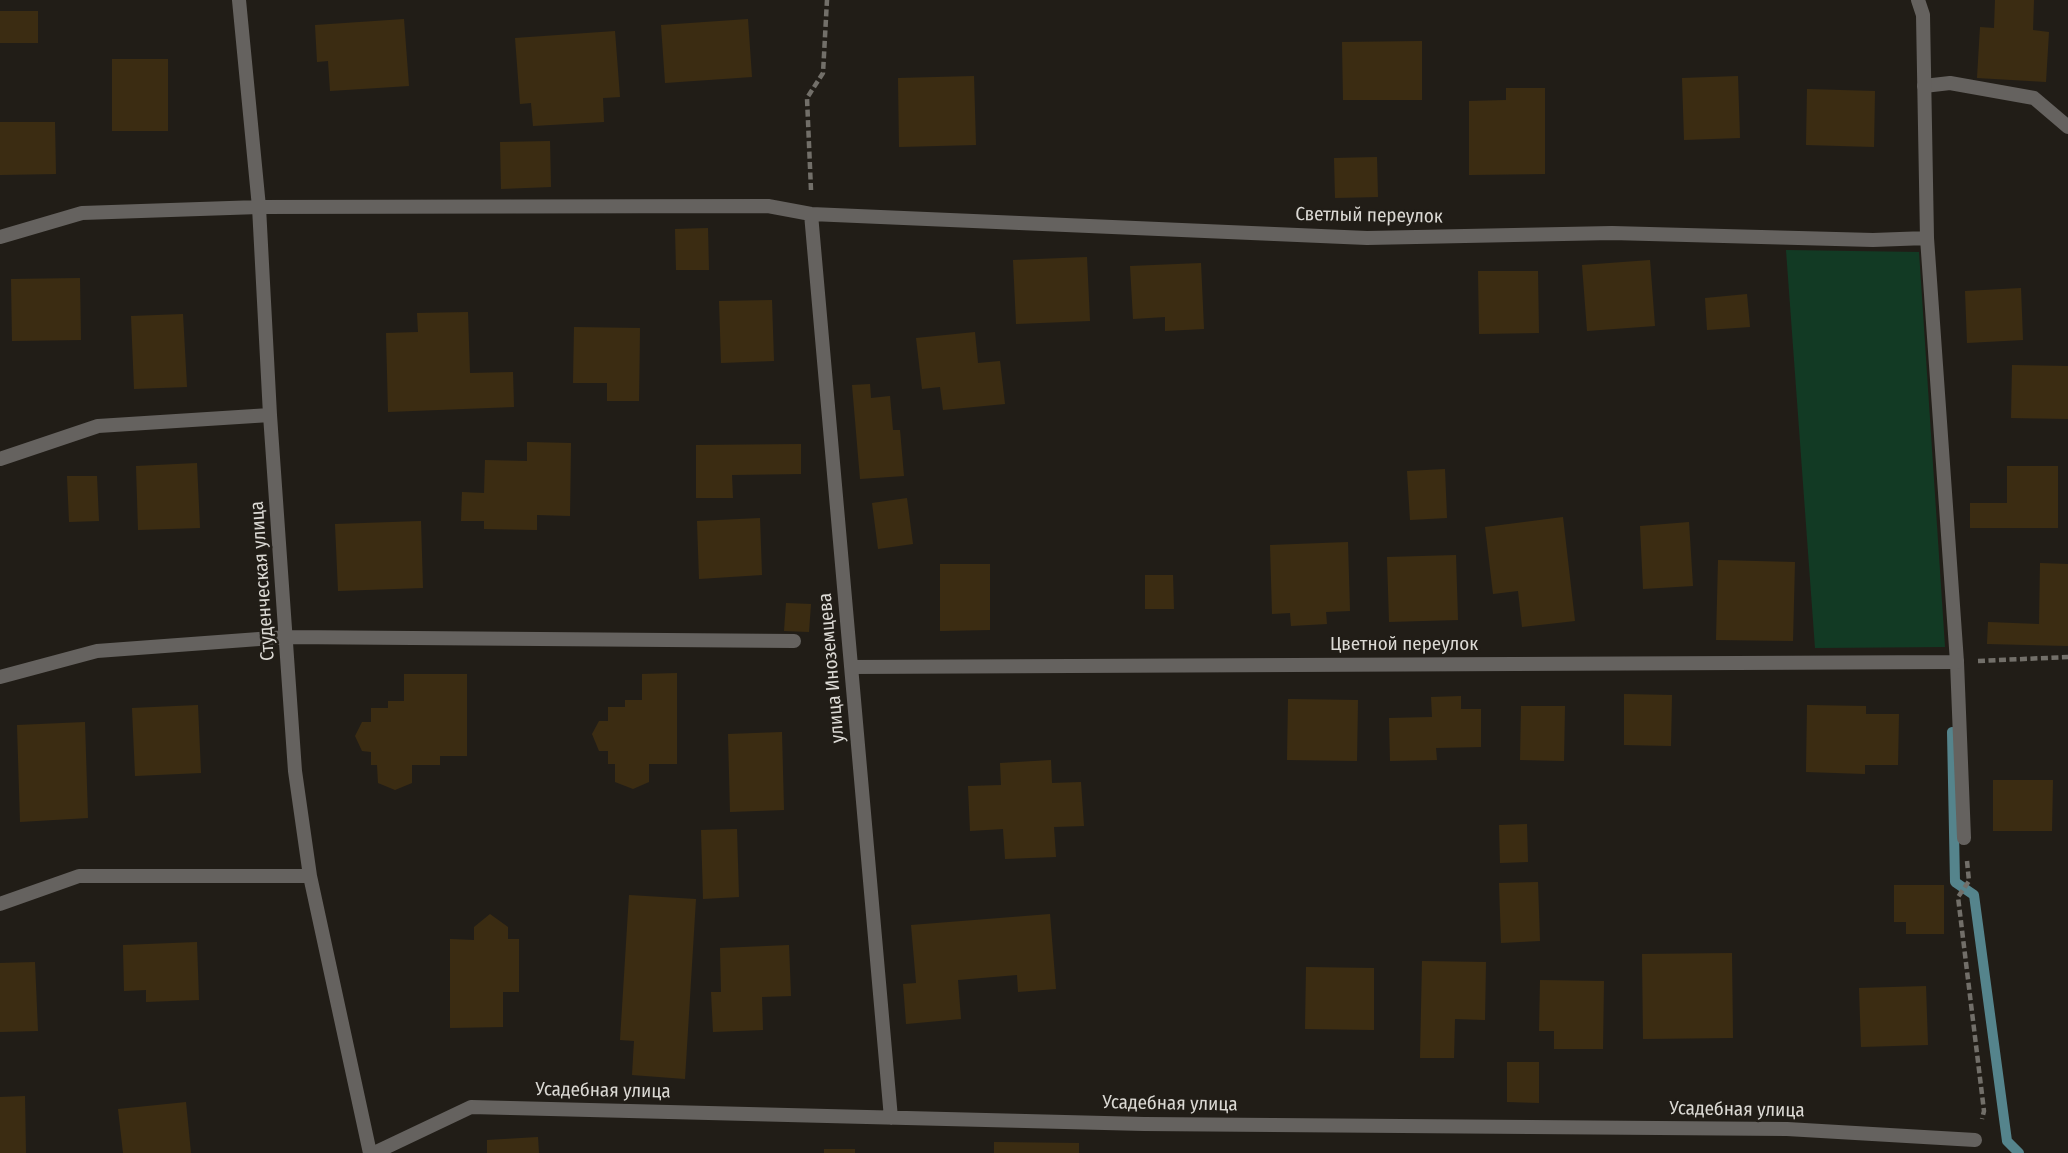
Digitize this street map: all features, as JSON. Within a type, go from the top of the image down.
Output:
[{"type":"street","name":"Студенческая улица","points":[[239,0],[259,207],[270,415],[295,771],[310,876],[372,1153]]},
{"type":"street","points":[[1918,0],[1923,15],[1927,238],[1957,662],[1964,838]]},
{"type":"street","points":[[1924,86],[1950,83],[2034,98],[2068,127]]},
{"type":"street","name":"Светлый переулок","points":[[0,237],[82,213],[259,207],[768,206],[811,214],[1367,238],[1612,233],[1873,240],[1927,238]]},
{"type":"street","name":"улица Иноземцева","points":[[811,214],[891,1118]]},
{"type":"street","points":[[0,458],[98,426],[270,415]]},
{"type":"street","points":[[0,677],[97,651],[286,637],[794,641]]},
{"type":"street","name":"Цветной переулок","points":[[851,667],[1957,662]]},
{"type":"street","points":[[0,904],[79,876],[310,876]]},
{"type":"street","name":"Усадебная улица","points":[[372,1153],[471,1107],[1144,1124],[1787,1129],[1975,1140]]},
{"type":"path","points":[[811,214],[807,98],[823,73],[827,0]]},
{"type":"path","points":[[1957,662],[2068,657]]},
{"type":"path","points":[[1969,881],[1958,897],[1984,1111],[1975,1140]]},
{"type":"green space","points":[[1786,250],[1919,252],[1945,647],[1815,648]]},
{"type":"building","points":[[1995,0],[2034,0],[2033,30],[2049,32],[2046,82],[1977,78],[1980,27],[1994,28]]},
{"type":"building","points":[[0,11],[38,11],[38,43],[0,43]]},
{"type":"building","points":[[404,19],[409,86],[330,91],[328,61],[317,62],[315,25]]},
{"type":"building","points":[[748,19],[752,77],[665,83],[661,25]]},
{"type":"building","points":[[615,31],[620,97],[603,98],[604,122],[533,126],[531,103],[520,104],[515,38]]},
{"type":"building","points":[[1422,41],[1422,100],[1343,100],[1342,42]]},
{"type":"building","points":[[112,59],[168,59],[168,131],[112,131]]},
{"type":"building","points":[[974,76],[976,145],[899,147],[898,78]]},
{"type":"building","points":[[1738,76],[1740,138],[1684,140],[1682,78]]},
{"type":"building","points":[[1506,88],[1545,88],[1545,174],[1469,175],[1469,101],[1506,100]]},
{"type":"building","points":[[1807,89],[1875,91],[1874,147],[1806,145]]},
{"type":"building","points":[[0,122],[55,122],[56,174],[0,175]]},
{"type":"building","points":[[550,141],[551,187],[501,189],[500,142]]},
{"type":"building","points":[[1377,157],[1378,197],[1335,198],[1334,158]]},
{"type":"building","points":[[708,228],[709,270],[676,270],[675,229]]},
{"type":"building","points":[[1087,257],[1090,321],[1016,324],[1013,260]]},
{"type":"building","points":[[1650,260],[1655,326],[1587,331],[1582,265]]},
{"type":"building","points":[[1201,263],[1204,329],[1165,331],[1165,317],[1133,319],[1130,266]]},
{"type":"building","points":[[1478,271],[1538,271],[1539,333],[1479,334]]},
{"type":"building","points":[[80,278],[81,340],[12,341],[11,279]]},
{"type":"building","points":[[2021,288],[2023,340],[1967,343],[1965,291]]},
{"type":"building","points":[[1747,294],[1750,327],[1707,330],[1705,298]]},
{"type":"building","points":[[772,300],[774,361],[721,363],[719,301]]},
{"type":"building","points":[[468,312],[470,373],[513,372],[514,407],[388,412],[386,333],[418,332],[417,313]]},
{"type":"building","points":[[183,314],[187,387],[134,389],[131,316]]},
{"type":"building","points":[[574,327],[640,328],[639,401],[607,401],[607,383],[573,383]]},
{"type":"building","points":[[975,332],[978,363],[1000,361],[1005,404],[943,410],[940,387],[922,389],[916,338]]},
{"type":"building","points":[[2012,365],[2068,366],[2068,419],[2011,418]]},
{"type":"building","points":[[870,384],[871,398],[890,396],[893,430],[900,430],[904,476],[860,479],[852,385]]},
{"type":"building","points":[[527,442],[571,443],[570,516],[537,515],[537,530],[484,529],[484,521],[461,521],[462,492],[484,493],[485,460],[527,461]]},
{"type":"building","points":[[801,444],[801,474],[732,475],[733,498],[696,498],[696,445]]},
{"type":"building","points":[[197,463],[200,528],[138,530],[136,466]]},
{"type":"building","points":[[2007,466],[2058,466],[2058,528],[1970,528],[1970,503],[2007,503]]},
{"type":"building","points":[[1445,469],[1447,518],[1410,520],[1407,471]]},
{"type":"building","points":[[67,476],[97,476],[99,521],[69,522]]},
{"type":"building","points":[[907,498],[913,544],[878,549],[872,503]]},
{"type":"building","points":[[1563,517],[1575,621],[1522,627],[1518,591],[1493,594],[1485,527]]},
{"type":"building","points":[[760,518],[762,575],[699,579],[697,521]]},
{"type":"building","points":[[421,521],[423,588],[338,591],[335,524]]},
{"type":"building","points":[[1689,522],[1693,586],[1643,589],[1640,526]]},
{"type":"building","points":[[1348,542],[1350,611],[1326,612],[1327,624],[1291,626],[1290,613],[1272,614],[1270,545]]},
{"type":"building","points":[[1456,555],[1458,620],[1389,622],[1387,557]]},
{"type":"building","points":[[1718,560],[1795,562],[1793,641],[1716,640]]},
{"type":"building","points":[[2040,563],[2068,564],[2068,646],[1987,644],[1988,622],[2039,624]]},
{"type":"building","points":[[940,564],[990,564],[990,630],[940,631]]},
{"type":"building","points":[[1145,575],[1173,575],[1174,609],[1145,609]]},
{"type":"building","points":[[786,603],[811,604],[809,632],[784,631]]},
{"type":"building","points":[[677,673],[677,764],[649,764],[649,782],[633,789],[615,782],[615,764],[608,764],[608,751],[599,751],[592,734],[599,721],[608,721],[608,707],[625,707],[625,700],[642,700],[642,674]]},
{"type":"building","points":[[404,674],[467,674],[467,756],[440,756],[440,765],[412,765],[412,783],[395,790],[378,783],[377,765],[371,765],[371,752],[362,751],[355,736],[362,722],[371,722],[371,708],[388,708],[388,701],[404,701]]},
{"type":"building","points":[[1624,694],[1672,695],[1671,746],[1624,745]]},
{"type":"building","points":[[1461,696],[1461,709],[1481,709],[1481,747],[1436,748],[1437,760],[1390,761],[1389,718],[1432,717],[1431,697]]},
{"type":"building","points":[[1288,699],[1358,700],[1357,761],[1287,760]]},
{"type":"building","points":[[198,705],[201,773],[135,776],[132,708]]},
{"type":"building","points":[[1807,705],[1866,706],[1866,714],[1899,714],[1898,765],[1865,765],[1865,774],[1806,772]]},
{"type":"building","points":[[1521,706],[1565,706],[1564,761],[1520,760]]},
{"type":"building","points":[[85,722],[88,818],[20,822],[17,725]]},
{"type":"building","points":[[782,732],[784,810],[730,812],[728,734]]},
{"type":"building","points":[[1051,760],[1052,783],[1081,782],[1084,826],[1054,827],[1056,857],[1005,859],[1003,829],[970,831],[968,786],[1001,785],[1000,763]]},
{"type":"building","points":[[1993,780],[2053,780],[2052,831],[1993,831]]},
{"type":"building","points":[[1527,824],[1528,862],[1500,863],[1499,825]]},
{"type":"building","points":[[737,829],[739,897],[703,899],[701,830]]},
{"type":"building","points":[[1538,882],[1540,941],[1501,943],[1499,883]]},
{"type":"building","points":[[1894,885],[1944,885],[1944,934],[1906,934],[1906,922],[1894,922]]},
{"type":"building","points":[[629,895],[696,899],[685,1079],[632,1075],[634,1041],[620,1040]]},
{"type":"building","points":[[490,914],[508,927],[508,939],[519,939],[519,992],[503,992],[503,1027],[450,1028],[450,939],[474,940],[474,927]]},
{"type":"building","points":[[1050,914],[1056,989],[1018,992],[1017,975],[958,980],[961,1019],[906,1024],[903,984],[916,983],[911,925]]},
{"type":"building","points":[[197,942],[199,1000],[146,1002],[146,990],[124,991],[123,945]]},
{"type":"building","points":[[789,945],[791,996],[762,997],[763,1030],[713,1032],[711,992],[721,992],[720,948]]},
{"type":"building","points":[[1732,953],[1733,1038],[1643,1039],[1642,954]]},
{"type":"building","points":[[1422,961],[1486,962],[1485,1020],[1455,1019],[1454,1058],[1420,1058]]},
{"type":"building","points":[[35,962],[38,1031],[0,1032],[0,963]]},
{"type":"building","points":[[1306,967],[1374,968],[1374,1030],[1305,1029]]},
{"type":"building","points":[[1540,980],[1604,981],[1603,1049],[1554,1049],[1554,1031],[1539,1031]]},
{"type":"building","points":[[1926,986],[1928,1045],[1861,1047],[1859,988]]},
{"type":"building","points":[[1507,1062],[1539,1062],[1539,1103],[1507,1102]]},
{"type":"building","points":[[25,1096],[26,1153],[0,1153],[0,1097]]},
{"type":"building","points":[[186,1102],[191,1153],[123,1153],[118,1109]]},
{"type":"building","points":[[538,1137],[539,1153],[487,1153],[487,1140]]},
{"type":"building","points":[[994,1142],[1079,1143],[1079,1153],[994,1153]]},
{"type":"building","points":[[824,1149],[855,1149],[855,1153],[824,1153]]},
{"type":"waterway","points":[[1952,732],[1955,882],[1974,895],[2007,1141],[2019,1153]]}]
